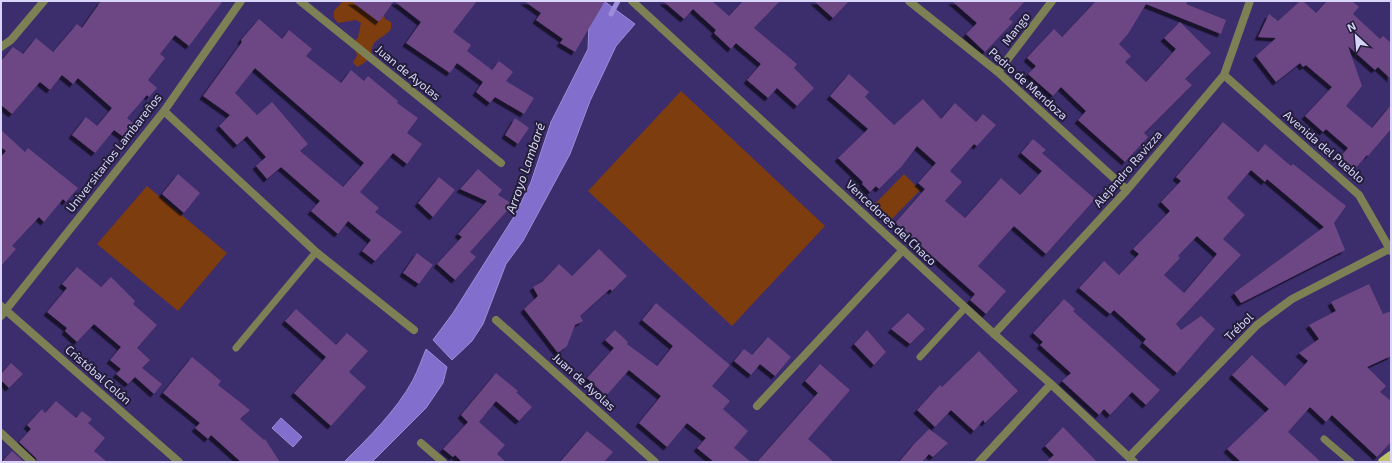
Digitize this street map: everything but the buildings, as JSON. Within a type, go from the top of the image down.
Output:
[{"type":"main road","points":[[1383,462],[1391,456]]},
{"type":"street","points":[[1,47],[11,40],[44,1]]},
{"type":"street","name":"Universitarios Lambareños","points":[[3,311],[164,111],[241,1]]},
{"type":"street","name":"Juan de Ayolas","points":[[300,1],[502,163]]},
{"type":"street","name":"Pedro de Mendoza","points":[[909,1],[998,72],[1128,190]]},
{"type":"street","name":"Mango","points":[[998,72],[1052,1]]},
{"type":"street","name":"Alejandro Ravizza","points":[[994,334],[1128,190],[1224,75],[1250,1]]},
{"type":"street","name":"Vencedores del Chaco","points":[[635,4],[1132,459]]},
{"type":"street","name":"Avenida del Pueblo","points":[[1224,75],[1359,195],[1391,249]]},
{"type":"street","points":[[164,111],[316,252],[414,330]]},
{"type":"street","name":"Trébol","points":[[1132,459],[1257,325],[1292,299],[1391,249]]},
{"type":"street","points":[[757,406],[903,250]]},
{"type":"street","name":"Cristóbal Colón","points":[[3,311],[179,462]]},
{"type":"street","name":"Juan de Ayolas","points":[[496,320],[655,462]]},
{"type":"street","points":[[979,462],[1051,384]]},
{"type":"street","points":[[1,433],[32,462]]},
{"type":"street","points":[[422,443],[443,462]]},
{"type":"lane","points":[[236,348],[316,252]]},
{"type":"lane","points":[[920,357],[966,308]]},
{"type":"lane","points":[[1324,438],[1351,462]]},
{"type":"shaded area","points":[[343,1],[380,1],[385,19],[391,22],[391,29],[388,33],[375,42],[367,60],[357,67],[353,62],[357,56],[354,43],[358,37],[361,23],[356,20],[338,23],[334,18],[334,11]]},
{"type":"shaded area","points":[[604,1],[635,24],[616,46],[590,101],[570,154],[523,241],[506,264],[483,324],[472,341],[452,360],[433,340],[453,313],[515,215],[531,182],[551,122],[588,49],[589,23]]},
{"type":"shaded area","points":[[681,91],[825,226],[732,326],[588,191]]},
{"type":"shaded area","points":[[904,174],[920,190],[890,221],[874,205]]},
{"type":"shaded area","points":[[147,186],[227,253],[178,311],[97,244]]},
{"type":"shaded area","points":[[426,349],[447,367],[443,383],[426,408],[372,462],[344,462],[382,423],[399,402],[413,380]]},
{"type":"shaded area","points":[[281,418],[302,437],[293,447],[272,428]]},
{"type":"waterway","name":"Arroyo Lambaré","points":[[611,14],[618,1]]}]
